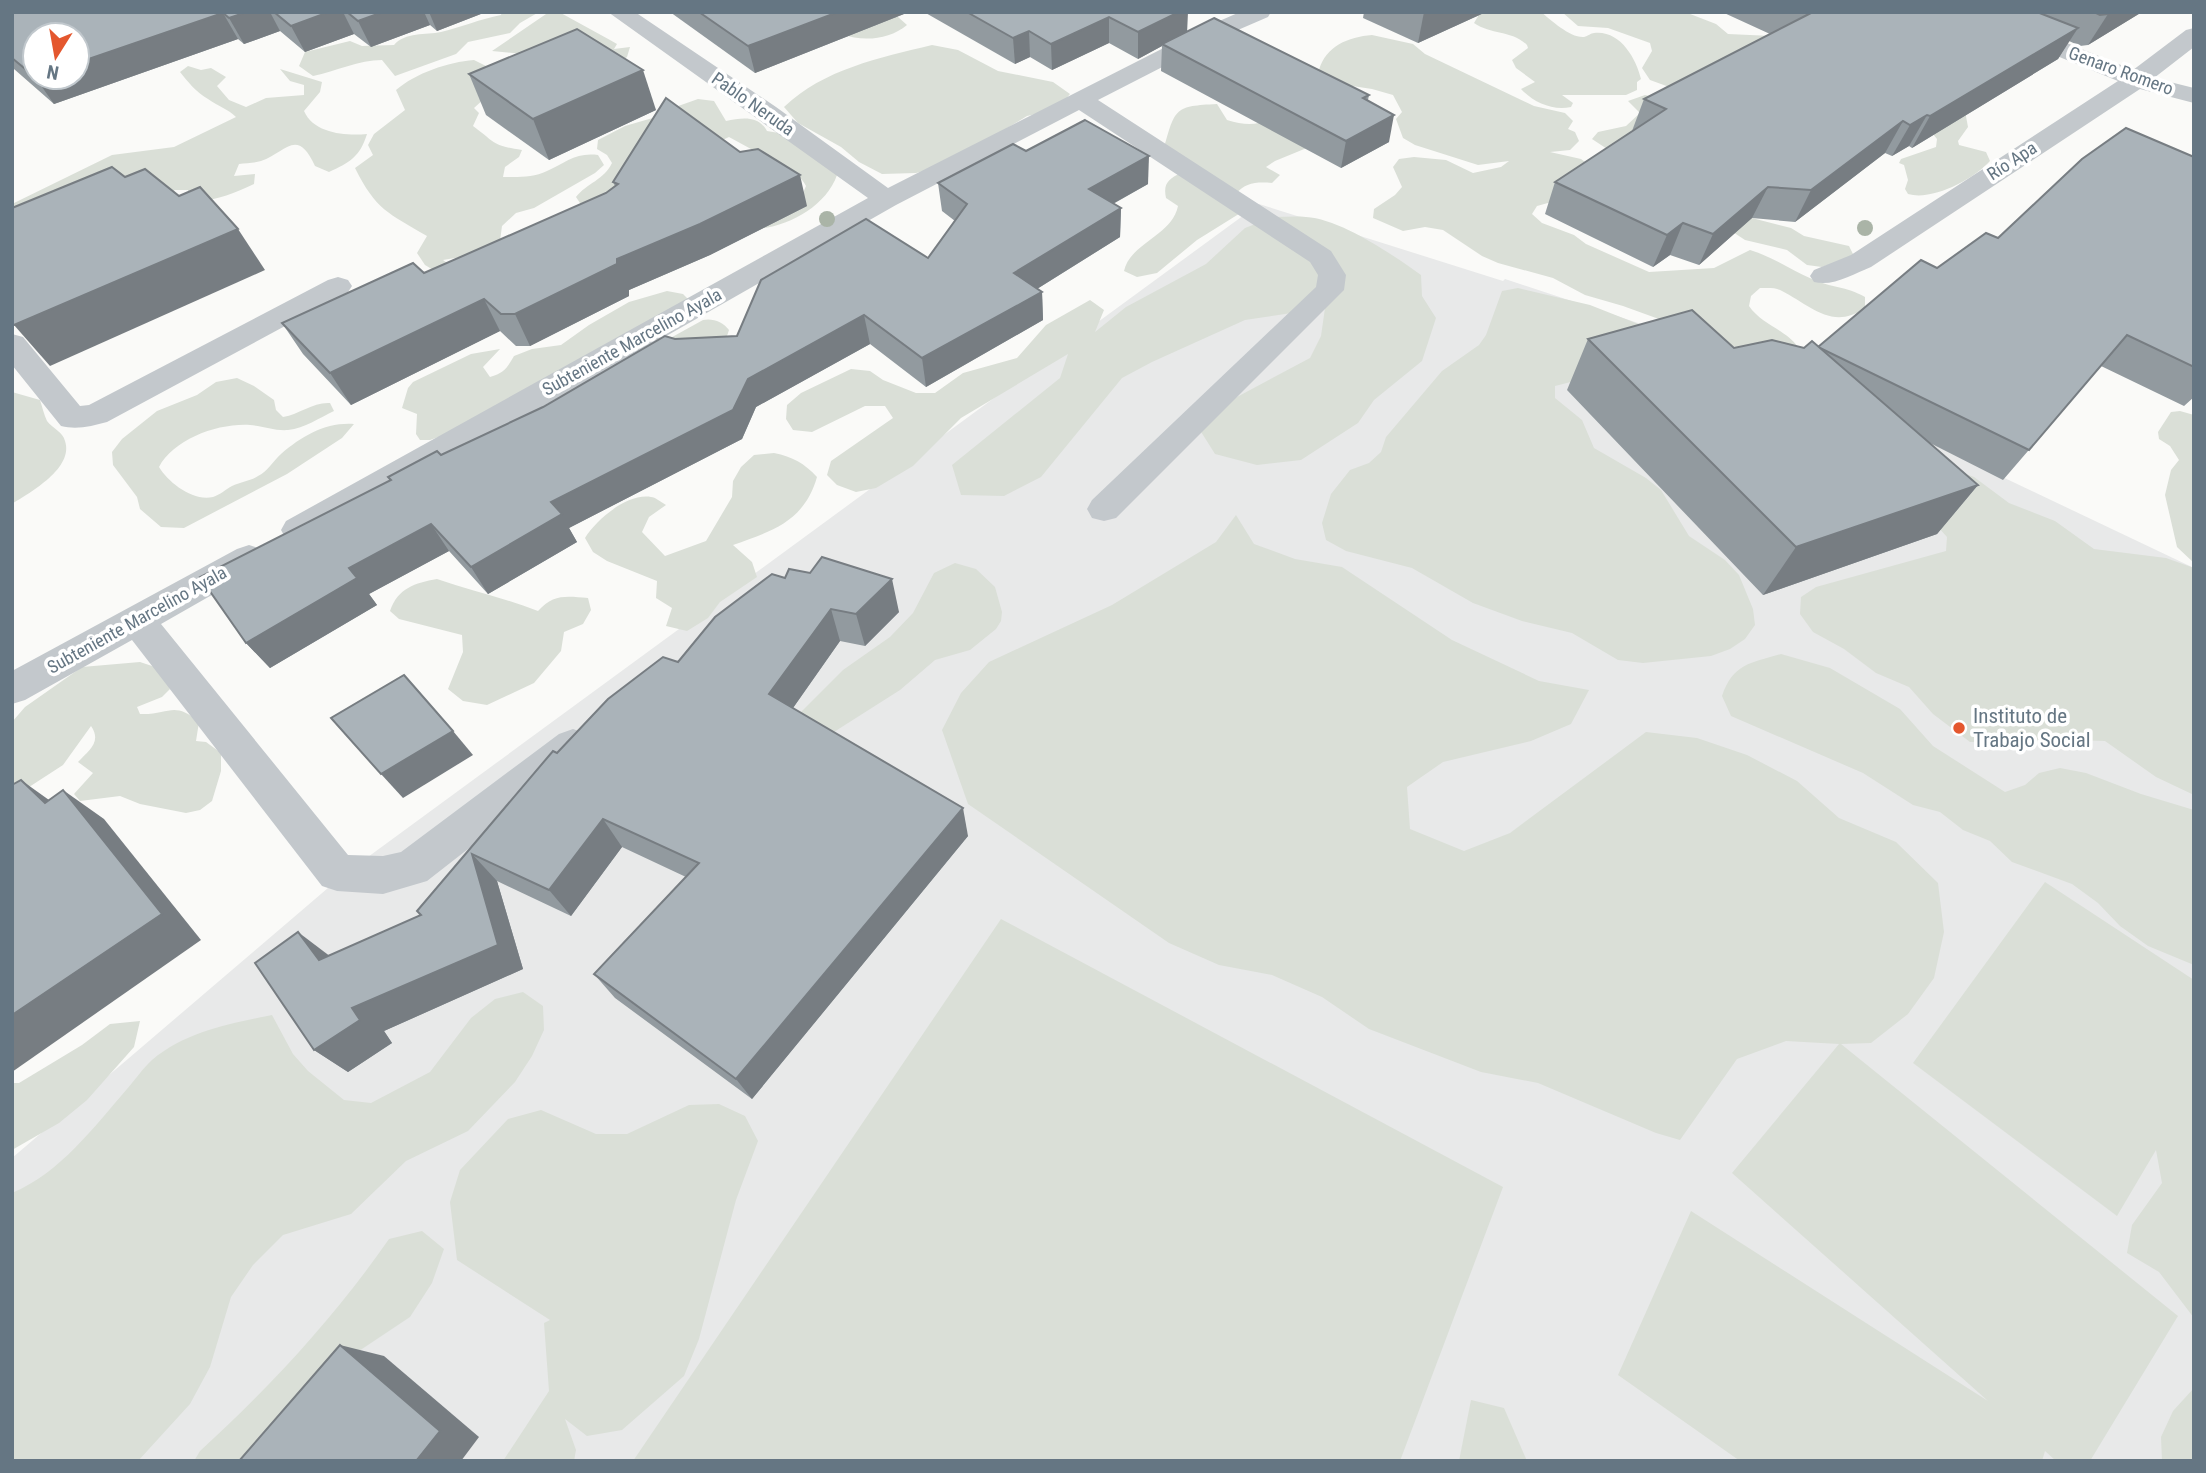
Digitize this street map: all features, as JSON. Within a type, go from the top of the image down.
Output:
[{"type":"street","name":"Pablo Neruda","points":[[619,12],[766,112],[886,199]]},
{"type":"street","name":"Subteniente Marcelino Ayala","points":[[12,689],[886,199],[1081,100],[1200,28],[1261,12]]},
{"type":"street","name":"Genaro Romero","points":[[1970,12],[2136,80],[2194,96]]},
{"type":"street","name":"Río Apa","points":[[1824,276],[1861,261],[2136,80],[2194,35]]},
{"type":"street","points":[[1081,100],[1321,257],[1332,275],[1330,290],[1104,509]]},
{"type":"street","points":[[12,344],[72,418],[96,414],[338,286]]},
{"type":"street","points":[[138,620],[338,873],[383,875],[412,868],[597,727]]},
{"type":"shaded area","points":[[502,12],[539,12],[520,23],[510,33],[468,42],[456,54],[395,76],[382,60],[313,76],[299,66],[305,52],[350,41],[362,46],[394,45],[410,36],[449,30],[501,15]]},
{"type":"shaded area","points":[[549,12],[559,12],[610,40],[617,44],[614,49],[630,47],[627,57],[619,63],[492,51]]},
{"type":"shaded area","points":[[1541,12],[1573,35],[1584,37],[1603,33],[1619,41],[1631,54],[1639,71],[1641,79],[1637,82],[1637,90],[1626,95],[1562,95],[1573,103],[1571,107],[1564,108],[1543,104],[1526,94],[1521,89],[1535,82],[1516,68],[1512,60],[1528,48],[1527,45],[1515,37],[1474,23],[1480,13]]},
{"type":"shaded area","points":[[1562,12],[1685,12],[1716,24],[1728,34],[1772,36],[1672,88],[1650,80],[1642,68],[1652,51],[1650,43],[1608,28],[1578,26]]},
{"type":"shaded area","points":[[885,16],[898,17],[907,25],[884,37],[858,38],[842,34]]},
{"type":"shaded area","points":[[1372,35],[1413,44],[1425,54],[1534,106],[1565,113],[1573,121],[1568,129],[1575,132],[1579,141],[1570,150],[1550,152],[1581,159],[1592,167],[1566,198],[1537,206],[1532,214],[1542,223],[1574,235],[1586,244],[1649,272],[1714,268],[1750,250],[1819,282],[1858,293],[1865,297],[1865,308],[1842,317],[1832,316],[1812,309],[1780,290],[1760,288],[1751,296],[1749,306],[1760,318],[1798,347],[1758,355],[1585,295],[1553,278],[1498,263],[1482,256],[1443,230],[1425,227],[1403,231],[1373,218],[1374,209],[1402,187],[1393,167],[1399,159],[1414,157],[1446,160],[1473,173],[1501,167],[1509,161],[1478,165],[1415,145],[1403,138],[1396,119],[1402,112],[1393,95],[1339,84],[1319,70],[1327,55],[1339,44]]},
{"type":"shaded area","points":[[932,45],[958,50],[998,71],[1053,82],[1070,94],[1058,109],[1027,116],[947,165],[916,173],[882,174],[798,123],[784,107],[834,74],[872,60]]},
{"type":"shaded area","points":[[474,60],[496,71],[485,98],[474,108],[479,113],[473,126],[499,145],[522,150],[519,157],[505,167],[503,177],[536,175],[571,159],[590,154],[598,155],[604,165],[595,173],[534,208],[516,213],[502,226],[500,241],[467,256],[443,260],[455,269],[440,274],[425,265],[417,253],[427,236],[384,209],[370,193],[355,168],[373,155],[368,145],[374,134],[405,110],[396,90],[433,69]]},
{"type":"shaded area","points":[[188,66],[201,70],[211,68],[226,77],[217,86],[229,100],[246,107],[266,98],[304,95],[304,85],[290,81],[280,69],[322,82],[320,92],[304,111],[309,119],[315,125],[332,132],[367,134],[364,142],[353,158],[329,172],[315,166],[302,147],[290,146],[261,161],[239,164],[234,176],[255,174],[254,184],[238,191],[197,201],[188,200],[188,190],[175,190],[12,263],[12,204],[112,155],[174,147],[236,117],[192,87],[180,72]]},
{"type":"shaded area","points":[[1645,95],[1653,97],[1748,217],[1791,228],[1804,236],[1849,246],[1854,256],[1822,267],[1807,265],[1787,250],[1745,240],[1592,139],[1598,132],[1626,126],[1640,113],[1628,101]]},
{"type":"shaded area","points":[[698,99],[714,101],[726,121],[754,120],[767,131],[791,135],[837,175],[832,186],[824,197],[803,214],[779,225],[754,229],[803,193],[806,186],[802,179],[789,170],[749,159],[751,149],[729,137],[582,206],[576,197],[605,174],[612,163],[607,155],[597,149],[598,140],[625,126],[656,117],[667,110]]},
{"type":"shaded area","points":[[1217,104],[1227,120],[1249,124],[1271,119],[1314,145],[1266,167],[1280,175],[1272,183],[1252,184],[1239,191],[1235,195],[1242,212],[1197,240],[1157,273],[1137,277],[1124,271],[1134,253],[1168,225],[1178,206],[1166,198],[1165,193],[1168,182],[1181,173],[1164,148],[1175,117],[1185,108]]},
{"type":"shaded area","points":[[1965,111],[1968,127],[1958,141],[1959,145],[1986,152],[1990,161],[1963,182],[1940,192],[1908,194],[1905,189],[1908,180],[1904,165],[1899,163],[1901,159],[1936,147],[1937,139],[1933,134]]},
{"type":"shaded area","points":[[1259,204],[1503,281],[1505,279],[1771,367],[2194,568],[2194,1461],[12,1461],[12,1158],[342,876]]},
{"type":"shaded area","points":[[1273,217],[1320,219],[1382,248],[1421,275],[1422,296],[1436,318],[1422,361],[1374,400],[1358,423],[1301,460],[1257,465],[1215,454],[1198,427],[1222,405],[1310,358],[1321,336],[1325,308],[1245,320],[1122,378],[1041,477],[1004,496],[961,495],[952,465],[1060,378],[1068,354],[961,418],[913,466],[876,488],[856,492],[837,485],[827,475],[831,461],[893,418],[885,406],[865,406],[812,432],[793,430],[786,419],[787,405],[801,393],[851,369],[870,371],[883,380],[916,393],[935,393],[963,373],[1017,358],[1046,325],[1090,300],[1104,310],[1095,332],[1126,307],[1206,264],[1245,228]]},
{"type":"shaded area","points":[[1518,288],[1590,305],[1661,333],[1606,373],[1555,386],[1555,398],[1582,420],[1594,448],[1646,478],[1661,490],[1689,536],[1725,560],[1739,575],[1753,609],[1755,625],[1745,639],[1730,649],[1711,656],[1643,663],[1618,660],[1572,633],[1522,621],[1473,603],[1412,568],[1346,551],[1326,540],[1322,523],[1331,494],[1350,470],[1369,463],[1381,452],[1386,437],[1442,371],[1479,345],[1486,335],[1502,291]]},
{"type":"shaded area","points":[[667,291],[683,294],[688,299],[450,433],[430,440],[420,440],[416,434],[417,414],[402,408],[408,388],[413,382],[471,354],[500,349],[483,367],[490,377],[505,370],[514,356],[532,349],[561,345],[629,302]]},
{"type":"shaded area","points":[[703,320],[714,320],[724,325],[729,330],[726,339],[565,398],[571,388],[598,378]]},
{"type":"shaded area","points":[[237,378],[274,400],[276,410],[283,417],[324,403],[330,403],[334,411],[294,429],[238,425],[211,430],[186,441],[175,448],[159,467],[168,479],[189,494],[205,498],[216,496],[232,486],[262,474],[281,454],[306,436],[334,425],[354,424],[342,438],[287,474],[184,528],[161,527],[140,509],[137,497],[113,465],[112,452],[122,439],[157,411],[197,395],[216,382]]},
{"type":"shaded area","points":[[12,392],[40,400],[47,421],[64,438],[66,451],[63,461],[49,478],[12,504]]},
{"type":"shaded area","points":[[2180,411],[2194,415],[2194,563],[2177,547],[2165,495],[2171,470],[2179,460],[2170,446],[2159,439],[2158,432],[2171,412]]},
{"type":"shaded area","points":[[774,453],[798,461],[817,477],[811,492],[804,505],[785,523],[733,545],[752,562],[757,577],[720,602],[708,618],[687,631],[666,626],[672,608],[656,598],[657,581],[607,561],[593,552],[585,538],[597,523],[622,503],[651,497],[666,505],[649,517],[642,532],[665,556],[706,541],[732,497],[733,481],[741,467],[754,455]]},
{"type":"shaded area","points":[[1931,461],[1974,477],[2009,503],[2055,521],[2094,549],[2166,558],[2194,568],[2194,795],[2156,777],[2105,741],[2072,740],[2050,745],[2024,741],[1970,742],[1933,714],[1909,687],[1876,673],[1844,649],[1813,632],[1800,614],[1801,597],[1816,587],[1946,551],[1947,537],[1919,506]]},
{"type":"shaded area","points":[[1236,515],[1254,544],[1295,559],[1342,567],[1452,640],[1539,681],[1589,690],[1571,724],[1531,741],[1443,762],[1407,787],[1410,829],[1464,851],[1510,833],[1646,732],[1697,738],[1747,755],[1797,781],[1839,818],[1896,842],[1938,883],[1944,932],[1934,978],[1908,1014],[1871,1043],[1841,1044],[2178,1316],[2090,1461],[2056,1461],[2045,1451],[2042,1461],[1740,1461],[1618,1375],[1691,1211],[1988,1401],[1732,1173],[1839,1044],[1786,1041],[1737,1059],[1680,1140],[1656,1133],[1538,1083],[1481,1072],[1369,1029],[1322,997],[1272,975],[1219,965],[1169,943],[968,804],[942,730],[961,693],[989,662],[1112,605],[1216,542]]},
{"type":"shaded area","points":[[955,563],[976,569],[995,587],[1002,612],[996,629],[970,650],[935,660],[900,690],[804,751],[780,723],[801,712],[843,670],[890,637],[913,613],[934,573]]},
{"type":"shaded area","points":[[437,579],[538,611],[555,599],[566,597],[588,598],[591,610],[583,624],[564,632],[561,651],[534,683],[487,705],[463,701],[448,689],[463,652],[462,635],[399,619],[390,611],[393,603],[408,588]]},
{"type":"shaded area","points":[[1781,654],[1830,668],[1900,709],[1933,746],[2005,792],[2025,785],[2039,773],[2060,768],[2086,773],[2194,810],[2194,965],[2148,946],[2120,926],[2098,903],[2072,884],[2012,862],[1990,841],[1963,830],[1940,812],[1913,805],[1863,773],[1731,716],[1722,696],[1732,677],[1744,666]]},
{"type":"shaded area","points":[[140,662],[158,668],[170,689],[162,697],[137,707],[140,714],[177,710],[190,715],[199,722],[196,741],[206,742],[221,753],[221,771],[212,801],[200,810],[186,813],[140,804],[120,796],[80,801],[74,794],[93,773],[78,762],[95,741],[91,726],[63,765],[26,789],[12,838],[12,722],[25,707],[82,667]]},
{"type":"shaded area","points":[[2045,882],[2194,980],[2194,1318],[2159,1272],[2127,1253],[2132,1225],[2162,1183],[2156,1150],[2117,1216],[1913,1063]]},
{"type":"shaded area","points":[[1001,919],[1503,1187],[1400,1461],[633,1461]]},
{"type":"shaded area","points":[[523,992],[543,1006],[544,1030],[532,1056],[515,1082],[468,1131],[406,1161],[351,1214],[283,1235],[253,1265],[231,1297],[210,1367],[190,1404],[138,1461],[12,1461],[12,1193],[46,1174],[75,1148],[152,1060],[194,1035],[272,1015],[293,1054],[308,1071],[344,1100],[371,1103],[430,1072],[471,1018],[495,999]]},
{"type":"shaded area","points":[[140,1021],[134,1047],[87,1100],[59,1123],[12,1150],[12,1083],[19,1083],[82,1045],[110,1024]]},
{"type":"shaded area","points":[[719,1104],[745,1116],[758,1141],[736,1200],[699,1339],[684,1376],[622,1430],[587,1436],[565,1419],[576,1450],[574,1461],[503,1461],[549,1391],[544,1323],[550,1320],[457,1260],[450,1202],[460,1170],[508,1119],[541,1110],[596,1134],[627,1134],[689,1105]]},
{"type":"shaded area","points":[[422,1231],[444,1249],[432,1283],[410,1317],[347,1359],[264,1461],[194,1461],[200,1451],[251,1402],[324,1323],[389,1239]]},
{"type":"shaded area","points":[[2194,1388],[2194,1461],[2162,1461],[2161,1437],[2173,1411]]},
{"type":"shaded area","points":[[1471,1400],[1504,1408],[1527,1461],[1459,1461]]},
{"type":"building","points":[[12,12],[247,12],[229,18],[223,13],[91,58],[91,21],[21,21],[21,65],[12,58]]},
{"type":"building","points":[[274,12],[329,12],[291,26]]},
{"type":"building","points":[[347,12],[383,12],[358,21]]},
{"type":"building","points":[[699,12],[838,12],[748,46]]},
{"type":"building","points":[[967,12],[1179,12],[1138,32],[1109,17],[1051,44],[1029,31],[1013,38]]},
{"type":"building","points":[[1804,12],[2037,12],[2078,28],[1930,116],[1927,115],[1910,125],[1903,121],[1811,190],[1768,187],[1713,234],[1683,223],[1667,235],[1555,182],[1666,109],[1644,99],[1809,14]]},
{"type":"building","points":[[2094,12],[2111,12],[2100,15]]},
{"type":"building","points":[[1214,18],[1369,95],[1363,98],[1394,115],[1346,141],[1162,44]]},
{"type":"building","points":[[577,29],[643,70],[533,119],[469,74]]},
{"type":"building","points":[[666,98],[740,152],[758,149],[800,175],[700,224],[617,259],[617,264],[515,314],[501,314],[484,299],[330,373],[282,323],[413,263],[424,273],[606,193],[618,184],[613,182]]},
{"type":"building","points":[[1085,120],[1149,156],[1089,189],[1121,208],[1014,273],[1042,292],[922,358],[864,315],[748,379],[733,410],[551,502],[562,514],[471,567],[431,524],[349,568],[357,578],[246,643],[200,577],[391,480],[388,477],[437,451],[441,455],[543,407],[665,336],[675,339],[737,336],[761,280],[866,219],[928,258],[967,204],[938,183],[1013,144],[1026,151]]},
{"type":"building","points":[[2126,128],[2194,157],[2194,367],[2127,335],[2029,450],[1818,347],[1921,260],[1937,268],[1986,233],[1998,238],[2082,159]]},
{"type":"building","points":[[112,167],[125,177],[145,169],[179,196],[200,187],[238,229],[14,325],[12,208]]},
{"type":"building","points":[[1692,310],[1734,348],[1772,340],[1804,348],[1812,341],[1978,485],[1796,547],[1588,339]]},
{"type":"building","points":[[822,557],[892,579],[856,614],[831,609],[769,694],[963,808],[736,1079],[594,974],[699,863],[603,819],[549,890],[472,854],[498,945],[352,1008],[360,1020],[314,1050],[255,963],[298,932],[319,960],[421,915],[417,911],[553,751],[557,753],[608,699],[663,657],[678,662],[715,617],[772,574],[785,578],[789,569],[810,573]]},
{"type":"building","points":[[404,675],[453,731],[381,774],[331,718]]},
{"type":"building","points":[[21,780],[45,803],[63,790],[162,914],[12,1015],[12,785]]},
{"type":"building","points":[[340,1345],[440,1431],[416,1461],[239,1461]]},
{"type":"place","name":"Instituto de Trabajo Social","points":[[1959,728]]}]
